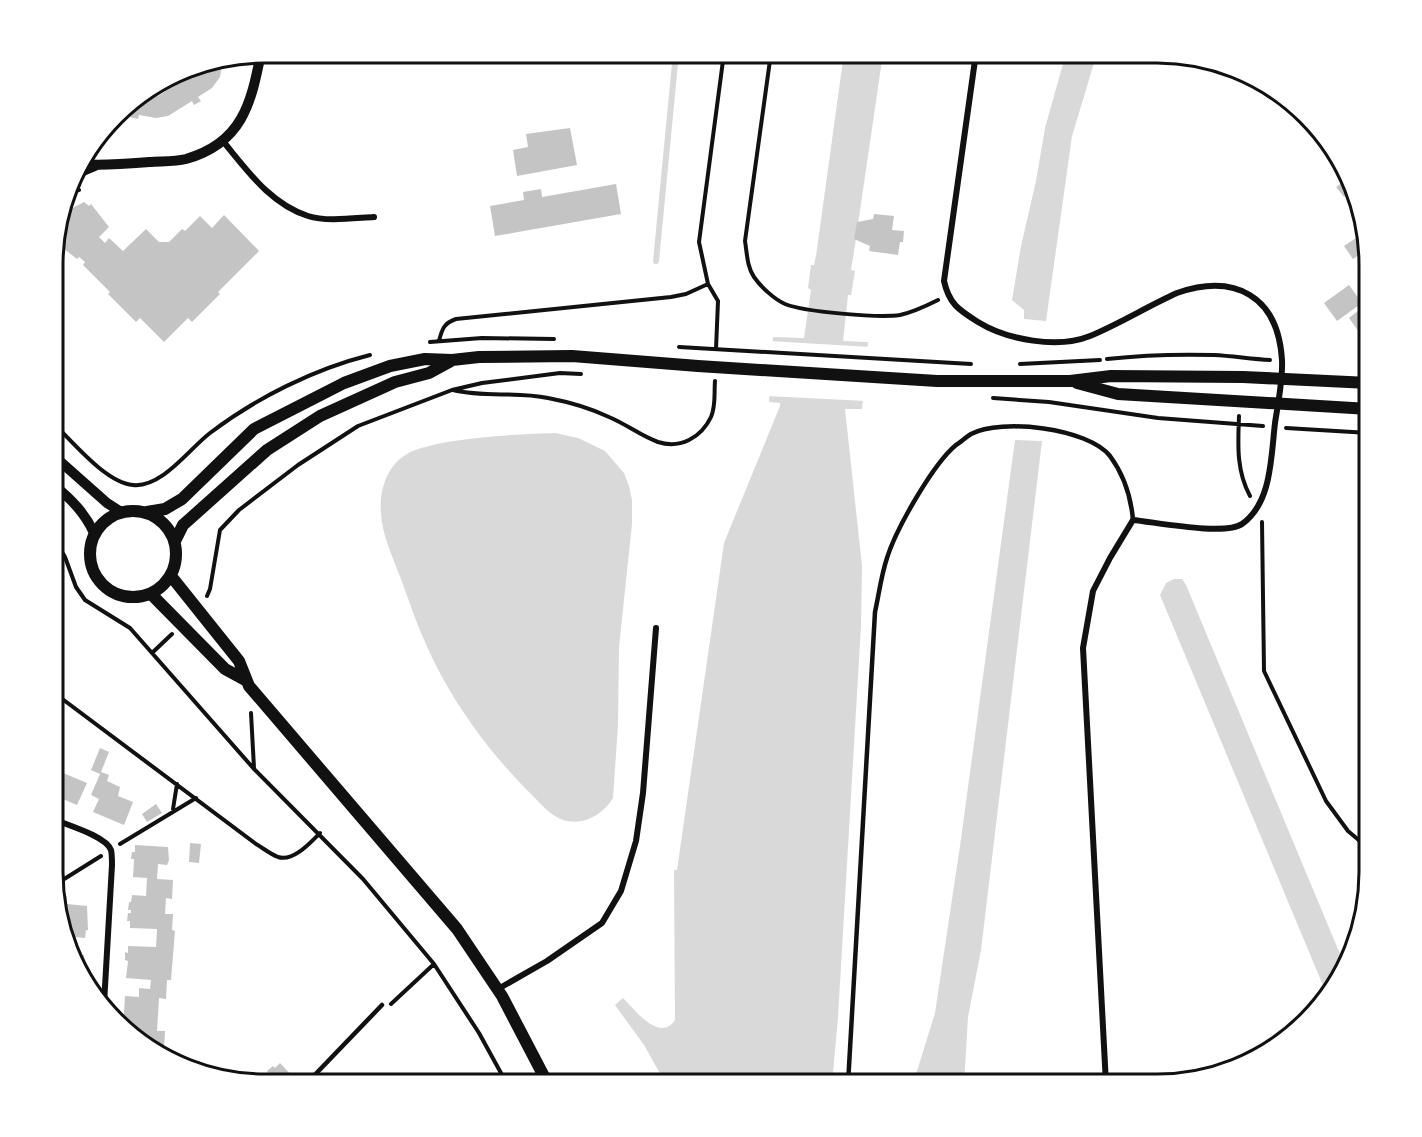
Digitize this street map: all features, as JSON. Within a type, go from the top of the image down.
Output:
[{"type":"main road","points":[[147,512],[165,523],[175,541],[176,565],[171,576],[151,594],[138,597],[112,592],[101,583],[90,560],[90,546],[94,533],[110,517],[134,510],[147,512],[165,509],[182,499],[254,429],[344,383],[390,366],[425,359],[572,356],[937,381],[1070,381],[1111,376],[1280,378],[1359,382]]},
{"type":"main road","points":[[175,541],[183,525],[267,450],[320,416],[350,401],[395,382],[429,374],[452,360]]},
{"type":"main road","points":[[1070,381],[1118,394],[1359,408]]},
{"type":"main road","points":[[171,576],[239,661],[248,683],[457,929],[498,989],[543,1074]]},
{"type":"main road","points":[[151,594],[225,669],[248,683]]},
{"type":"street","points":[[89,165],[184,160],[207,151],[235,129],[247,109],[258,63]]},
{"type":"street","points":[[975,63],[944,281],[947,295],[962,312],[1005,335],[1033,340],[1063,341],[1088,337],[1177,292],[1190,288],[1231,286],[1263,305],[1278,335],[1282,362],[1272,458],[1262,497],[1257,507],[1242,524],[1220,530],[1133,520],[1093,591],[1083,648],[1105,1074]]},
{"type":"street","points":[[222,140],[265,191],[285,207],[310,217],[374,217]]},
{"type":"street","points":[[87,170],[97,166]]},
{"type":"street","points":[[63,464],[107,503],[121,512]]},
{"type":"street","points":[[63,493],[88,519],[94,533]]},
{"type":"street","points":[[498,989],[547,962],[602,923],[621,891],[636,841],[644,793],[656,628]]},
{"type":"street","points":[[63,823],[96,837],[105,842],[110,849],[112,865],[105,994]]},
{"type":"lane","points":[[849,1074],[875,612],[887,557],[912,507],[939,464],[954,447],[972,434],[1010,426],[1045,428],[1083,438],[1108,454],[1128,491],[1133,520]]},
{"type":"lane","points":[[316,1074],[382,1005]]},
{"type":"path","points":[[716,351],[718,301],[708,284],[699,243],[723,63]]},
{"type":"path","points":[[770,63],[745,241],[747,259],[753,276],[771,294],[786,304],[849,314],[885,316],[902,314],[918,310],[947,295]]},
{"type":"path","points":[[439,341],[447,321],[456,319],[670,297],[686,294],[708,284]]},
{"type":"path","points":[[699,348],[982,364]]},
{"type":"path","points":[[1014,364],[1157,355],[1217,355],[1282,362]]},
{"type":"path","points":[[452,390],[471,395],[513,393],[546,397],[583,406],[654,440],[671,445],[693,439],[706,426],[714,403],[715,372]]},
{"type":"path","points":[[198,611],[210,589],[220,530],[239,510],[298,465],[358,426],[452,390],[482,383],[560,373],[583,374]]},
{"type":"path","points":[[982,398],[1049,402],[1158,418],[1359,432]]},
{"type":"path","points":[[1239,425],[1238,456],[1244,485],[1262,521],[1264,671],[1326,801],[1348,831],[1359,840]]},
{"type":"path","points":[[63,432],[101,468]]},
{"type":"path","points":[[63,555],[76,587],[85,600],[130,627],[254,769],[320,833],[363,879],[434,964],[479,1033],[502,1074]]},
{"type":"path","points":[[153,652],[182,625]]},
{"type":"path","points":[[248,683],[254,769]]},
{"type":"path","points":[[63,699],[256,844],[280,858],[287,857],[305,847],[320,833]]},
{"type":"path","points":[[173,810],[177,783]]},
{"type":"path","points":[[63,880],[196,798]]},
{"type":"path","points":[[382,1005],[391,1004],[434,964]]},
{"type":"shaded area","points":[[843,63],[882,63],[851,270],[855,271],[851,295],[848,295],[843,341],[868,342],[862,409],[845,409],[862,566],[861,626],[833,1074],[660,1074],[644,1045],[615,1005],[623,998],[648,1022],[662,1028],[669,1026],[675,1020],[674,870],[677,870],[724,543],[780,406],[780,403],[769,402],[773,337],[804,338],[811,290],[808,288],[811,265],[814,265]]},
{"type":"shaded area","points":[[1063,63],[1094,63],[1072,136],[1046,321],[1024,319],[1024,310],[1012,300],[1045,128]]},
{"type":"shaded area","points":[[555,433],[578,438],[605,451],[624,473],[632,500],[632,524],[619,647],[618,725],[613,798],[592,818],[578,821],[563,820],[550,812],[515,778],[471,723],[445,683],[418,625],[383,529],[381,514],[381,497],[385,480],[394,465],[407,454],[436,444],[457,441]]},
{"type":"shaded area","points":[[1015,440],[1042,441],[981,950],[968,1017],[965,1074],[916,1074],[935,1013]]},
{"type":"shaded area","points":[[1174,579],[1182,579],[1186,585],[1341,956],[1323,986],[1160,595],[1166,583]]},
{"type":"pier","points":[[769,341],[870,347],[866,401],[767,396]]},
{"type":"building","points":[[221,68],[220,77],[212,88],[198,97],[201,101],[194,105],[192,101],[168,116],[156,118],[139,115],[138,119],[130,117],[153,97],[188,78]]},
{"type":"building","points":[[570,128],[577,165],[517,176],[513,150],[528,147],[526,134]]},
{"type":"building","points":[[1341,183],[1346,195],[1344,197],[1336,187]]},
{"type":"building","points":[[616,184],[621,214],[495,236],[490,206],[524,200],[523,192],[541,189],[542,197]]},
{"type":"building","points":[[84,202],[89,206],[91,204],[109,227],[99,237],[105,243],[109,238],[123,251],[146,229],[159,242],[169,242],[182,229],[185,231],[200,216],[212,228],[224,215],[259,251],[192,322],[188,318],[164,342],[140,318],[136,322],[108,294],[110,292],[83,265],[85,262],[64,249],[71,209]]},
{"type":"building","points":[[874,214],[894,216],[892,230],[904,231],[898,255],[869,251],[870,246],[854,239],[857,222],[873,219]]},
{"type":"building","points":[[1357,238],[1358,255],[1353,259],[1344,246]]},
{"type":"building","points":[[1349,285],[1359,299],[1359,305],[1337,321],[1324,303]]},
{"type":"building","points":[[1359,310],[1359,332],[1349,318]]},
{"type":"building","points":[[100,748],[109,752],[101,772],[109,775],[107,781],[120,787],[118,796],[133,802],[124,825],[93,812],[99,799],[91,795],[100,774],[91,770]]},
{"type":"building","points":[[63,773],[87,783],[77,805],[63,799]]},
{"type":"building","points":[[156,804],[162,813],[147,822],[142,814]]},
{"type":"building","points":[[190,843],[201,844],[199,863],[189,862]]},
{"type":"building","points":[[135,845],[168,847],[169,860],[167,865],[158,864],[157,879],[173,880],[172,899],[166,898],[165,914],[173,914],[172,930],[175,931],[171,980],[167,980],[166,999],[159,998],[157,1031],[165,1031],[164,1046],[124,1017],[125,996],[139,997],[139,988],[150,989],[151,980],[126,978],[128,961],[125,960],[125,952],[128,953],[128,946],[156,947],[157,929],[130,928],[130,921],[127,921],[128,913],[131,913],[131,910],[128,910],[132,895],[146,896],[147,878],[133,877],[134,859],[131,859],[132,852],[135,852]]},
{"type":"building","points":[[65,896],[67,896],[67,904],[87,906],[88,930],[86,930],[85,938],[76,937],[76,941]]},
{"type":"building","points":[[280,1063],[290,1074],[270,1074],[267,1071],[273,1066],[275,1068]]},
{"type":"waterway","points":[[656,261],[675,63]]}]
